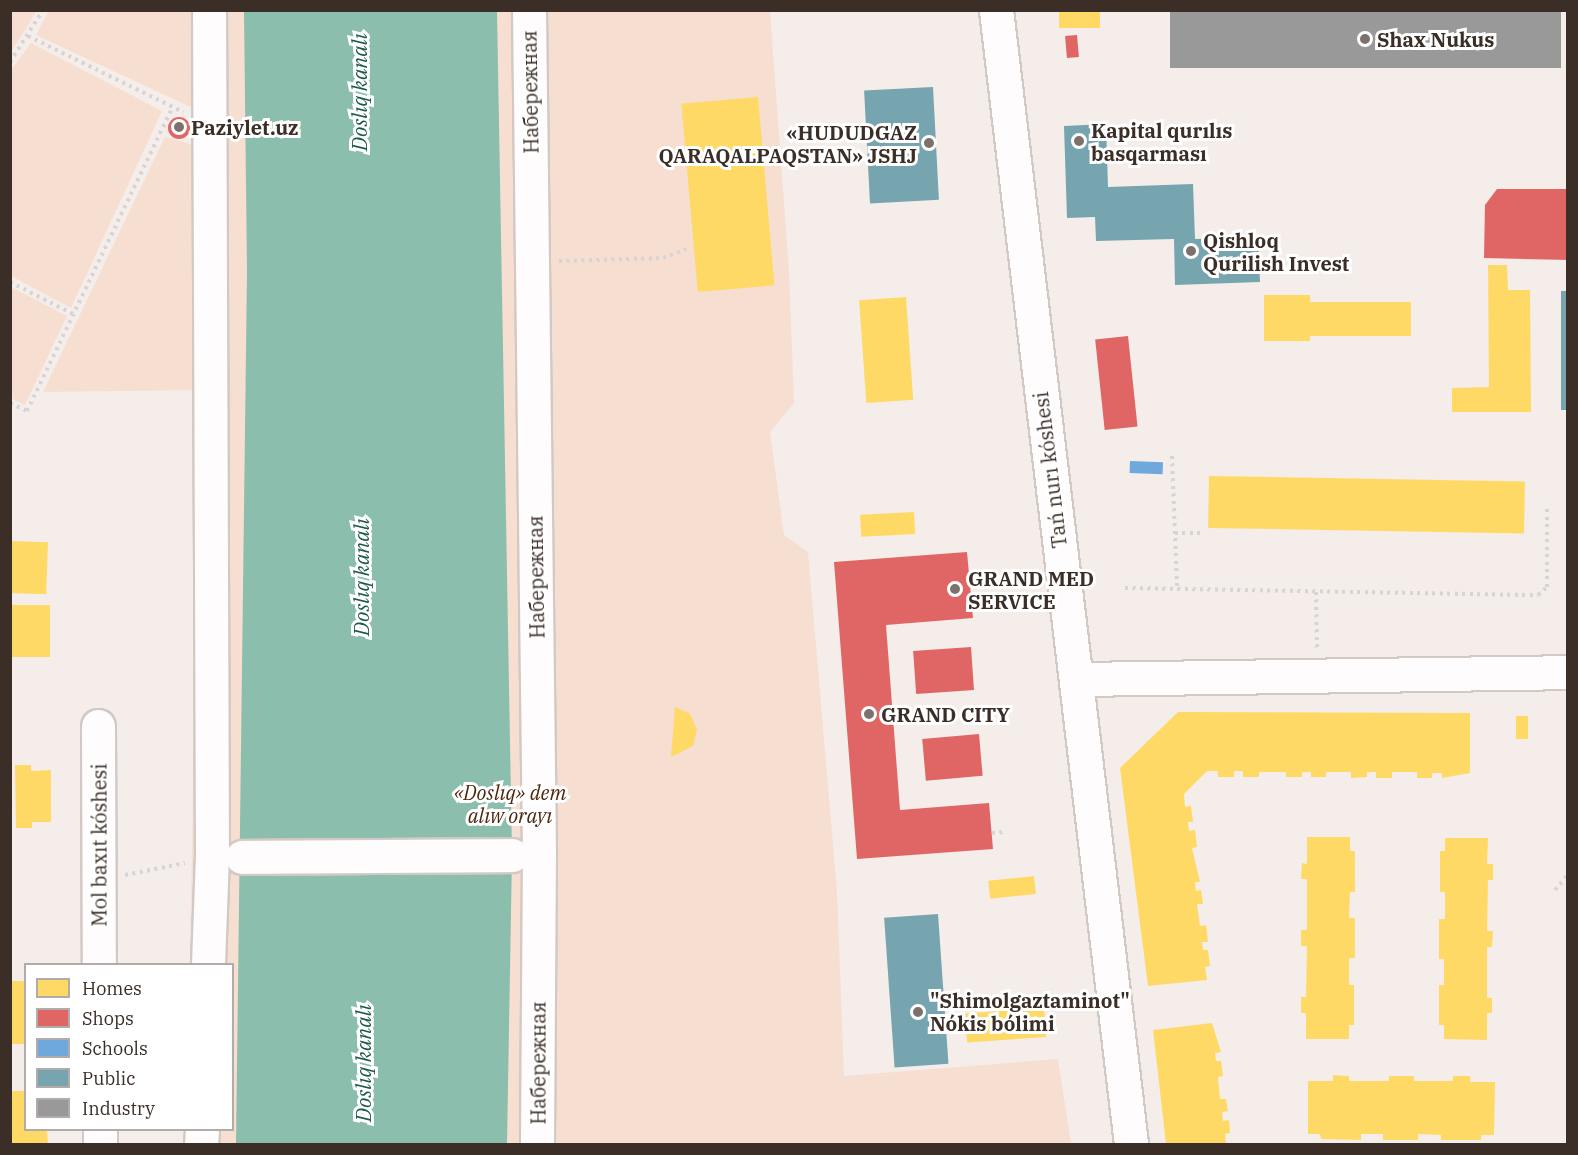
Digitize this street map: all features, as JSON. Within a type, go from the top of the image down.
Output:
[{"type":"street","points":[[208,963],[227,857],[209,10]]},
{"type":"street","name":"Набережная","points":[[529,10],[539,853],[537,1144]]},
{"type":"street","name":"Tań nurı kóshesi","points":[[996,10],[1131,1144]]},
{"type":"street","points":[[1077,679],[1568,672]]},
{"type":"street","name":"Mol baxıt kóshesi","points":[[98,726],[99,963]]},
{"type":"street","points":[[227,857],[513,855]]},
{"type":"path","points":[[10,62],[43,10]]},
{"type":"path","points":[[28,36],[172,108],[210,120]]},
{"type":"path","points":[[10,403],[27,411],[172,108]]},
{"type":"path","points":[[532,263],[663,258],[686,249]]},
{"type":"path","points":[[10,282],[73,314]]},
{"type":"path","points":[[1172,456],[1177,589]]},
{"type":"path","points":[[1125,588],[1538,595],[1547,587],[1547,506]]},
{"type":"path","points":[[1175,533],[1201,533]]},
{"type":"path","points":[[970,585],[981,584]]},
{"type":"path","points":[[1316,591],[1317,675]]},
{"type":"path","points":[[992,833],[1004,832]]},
{"type":"path","points":[[99,879],[227,857]]},
{"type":"path","points":[[1555,890],[1568,875]]},
{"type":"green space","name":"«Doslıq» dem alıw orayı","points":[[49,10],[770,11],[789,271],[794,403],[770,432],[784,535],[808,552],[837,891],[844,1076],[1058,1059],[1071,1144],[189,1144],[189,1131],[234,1131],[234,963],[190,963],[200,390],[43,392],[165,137],[197,146],[197,110],[36,35]]},
{"type":"green space","points":[[10,11],[37,11],[11,52]]},
{"type":"green space","points":[[31,43],[162,111],[71,308],[11,276],[11,70]]},
{"type":"green space","points":[[11,287],[67,316],[25,405],[11,398]]},
{"type":"water","name":"Doslıq kanalı","points":[[244,11],[497,11],[512,855],[507,1144],[236,1144],[247,272]]},
{"type":"building: Homes","points":[[1059,10],[1100,10],[1100,28],[1059,28]]},
{"type":"building: Homes","points":[[758,97],[774,285],[698,292],[681,104]]},
{"type":"building: Homes","points":[[1488,265],[1507,265],[1508,290],[1530,290],[1531,412],[1452,412],[1452,388],[1489,387]]},
{"type":"building: Homes","points":[[1264,295],[1310,295],[1310,302],[1411,302],[1411,336],[1310,336],[1310,341],[1264,341]]},
{"type":"building: Homes","points":[[906,297],[913,400],[866,403],[859,300]]},
{"type":"building: Homes","points":[[1209,476],[1525,482],[1524,534],[1208,528]]},
{"type":"building: Homes","points":[[914,512],[915,534],[861,537],[860,515]]},
{"type":"building: Homes","points":[[10,541],[48,542],[46,594],[10,593]]},
{"type":"building: Homes","points":[[10,605],[50,605],[50,657],[10,657]]},
{"type":"building: Homes","points":[[675,707],[690,714],[697,730],[693,746],[671,757]]},
{"type":"building: Homes","points":[[1178,712],[1470,713],[1470,773],[1442,778],[1442,773],[1432,773],[1432,778],[1417,778],[1417,772],[1392,772],[1392,778],[1376,778],[1376,772],[1367,772],[1367,777],[1351,778],[1351,772],[1326,772],[1326,777],[1311,777],[1311,772],[1302,772],[1302,777],[1286,777],[1286,772],[1259,772],[1259,777],[1243,777],[1243,771],[1234,771],[1234,777],[1218,777],[1218,771],[1207,771],[1184,794],[1185,807],[1191,806],[1193,822],[1188,822],[1189,831],[1195,830],[1197,847],[1192,848],[1200,882],[1195,882],[1196,891],[1201,890],[1203,904],[1197,904],[1200,926],[1206,925],[1208,942],[1202,942],[1203,950],[1208,950],[1210,966],[1205,967],[1207,980],[1148,986],[1120,768]]},
{"type":"building: Homes","points":[[1516,716],[1528,716],[1528,739],[1516,739]]},
{"type":"building: Homes","points":[[15,765],[31,765],[31,771],[51,770],[51,822],[32,822],[32,828],[16,828]]},
{"type":"building: Homes","points":[[1307,837],[1350,837],[1350,851],[1355,851],[1355,892],[1350,892],[1349,918],[1355,918],[1355,958],[1349,958],[1349,985],[1354,985],[1354,1025],[1349,1025],[1349,1039],[1306,1039],[1306,1013],[1301,1013],[1301,997],[1306,997],[1307,946],[1301,946],[1301,930],[1307,930],[1307,879],[1301,879],[1302,863],[1307,864]]},
{"type":"building: Homes","points":[[1445,838],[1488,838],[1487,864],[1493,864],[1493,880],[1488,880],[1487,931],[1493,931],[1492,947],[1487,947],[1487,998],[1492,998],[1492,1013],[1487,1013],[1487,1040],[1444,1039],[1444,1025],[1439,1025],[1439,985],[1444,985],[1444,959],[1439,959],[1439,919],[1445,919],[1445,892],[1440,892],[1440,851],[1445,851]]},
{"type":"building: Homes","points":[[1034,876],[1036,894],[990,899],[988,881]]},
{"type":"building: Homes","points":[[11,981],[24,981],[24,1044],[11,1044]]},
{"type":"building: Homes","points":[[1044,1008],[1046,1037],[967,1042],[965,1014]]},
{"type":"building: Homes","points":[[1212,1023],[1221,1052],[1215,1053],[1216,1061],[1221,1061],[1223,1076],[1218,1077],[1220,1099],[1226,1099],[1228,1111],[1222,1112],[1223,1121],[1229,1120],[1230,1133],[1225,1134],[1226,1144],[1166,1144],[1153,1030]]},
{"type":"building: Homes","points":[[1333,1075],[1349,1076],[1349,1081],[1389,1081],[1389,1076],[1414,1076],[1414,1081],[1453,1081],[1453,1076],[1470,1076],[1470,1082],[1495,1082],[1494,1135],[1481,1135],[1481,1140],[1441,1140],[1441,1135],[1418,1134],[1418,1140],[1383,1140],[1383,1134],[1361,1134],[1361,1140],[1321,1139],[1320,1134],[1308,1134],[1308,1081],[1333,1081]]},
{"type":"building: Homes","points":[[11,1091],[24,1091],[24,1131],[47,1131],[48,1144],[12,1144]]},
{"type":"building: Shops","points":[[1077,35],[1079,57],[1067,58],[1065,36]]},
{"type":"building: Shops","name":"Paziylet.uz","points":[[179,117],[187,120],[190,128],[187,136],[179,139],[171,136],[168,128],[171,120]]},
{"type":"building: Shops","points":[[1497,189],[1568,189],[1568,260],[1484,258],[1485,205]]},
{"type":"building: Shops","points":[[1128,336],[1138,427],[1105,430],[1095,339]]},
{"type":"building: Shops","name":"GRAND CITY","points":[[967,552],[973,618],[886,625],[900,810],[989,803],[993,849],[857,859],[834,562]]},
{"type":"building: Shops","points":[[971,647],[974,690],[916,694],[913,651]]},
{"type":"building: Shops","points":[[979,734],[983,776],[926,781],[922,739]]},
{"type":"building: Schools","points":[[1130,461],[1163,462],[1163,474],[1130,473]]},
{"type":"building: Public","points":[[933,87],[939,200],[870,203],[864,91]]},
{"type":"building: Public","points":[[1106,124],[1108,187],[1193,184],[1195,239],[1258,237],[1260,282],[1175,285],[1174,239],[1096,241],[1095,217],[1067,218],[1064,126]]},
{"type":"building: Public","points":[[1561,291],[1568,291],[1568,410],[1561,410]]},
{"type":"building: Public","name":"\"Shimolgaztaminot\" Nókis bólimi","points":[[938,914],[948,1064],[895,1067],[884,918]]},
{"type":"building: Industry","name":"Shax Nukus","points":[[1170,10],[1561,10],[1561,68],[1170,68]]},
{"type":"place","name":"Shax Nukus","points":[[1365,39]]},
{"type":"place","name":"Paziylet.uz","points":[[179,127]]},
{"type":"place","name":"Kapital qurılıs basqarması","points":[[1079,141]]},
{"type":"place","name":"«HUDUDGAZ QARAQALPAQSTAN» JSHJ","points":[[929,143]]},
{"type":"place","name":"Qishloq Qurilish Invest","points":[[1191,251]]},
{"type":"place","name":"GRAND MED SERVICE","points":[[955,589]]},
{"type":"place","name":"GRAND CITY","points":[[869,714]]},
{"type":"place","name":"\"Shimolgaztaminot\" Nókis bólimi","points":[[918,1012]]}]
